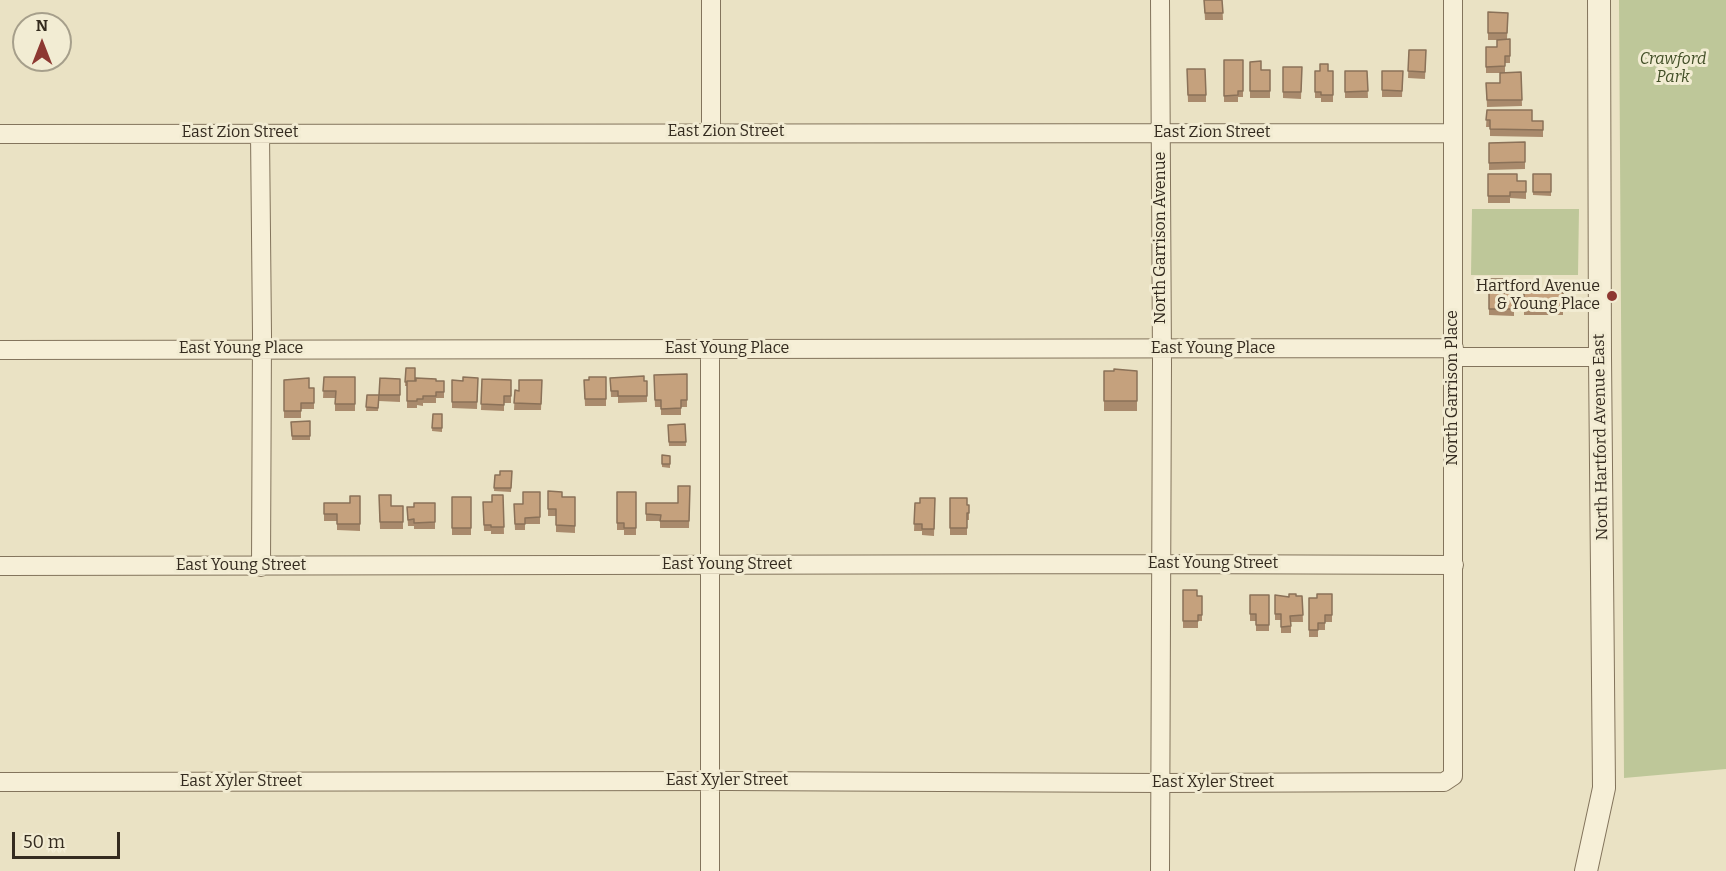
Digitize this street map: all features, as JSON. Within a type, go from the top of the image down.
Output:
[{"type":"street","points":[[711,0],[711,132]]},
{"type":"street","name":"North Garrison Avenue","points":[[1160,0],[1162,350],[1160,871]]},
{"type":"street","name":"North Garrison Place","points":[[1453,0],[1453,776]]},
{"type":"street","name":"North Hartford Avenue East","points":[[1586,871],[1604,788],[1599,357],[1599,0]]},
{"type":"street","points":[[260,133],[261,567]]},
{"type":"street","name":"East Zion Street","points":[[0,134],[1453,133]]},
{"type":"street","points":[[710,349],[710,871]]},
{"type":"street","name":"East Young Place","points":[[0,350],[1162,350],[1599,357]]},
{"type":"street","name":"East Young Street","points":[[0,566],[1454,565]]},
{"type":"street","name":"East Xyler Street","points":[[0,782],[1444,782],[1453,776]]},
{"type":"green space","name":"Crawford Park","points":[[1619,0],[1726,0],[1726,769],[1624,778]]},
{"type":"green space","points":[[1472,209],[1579,209],[1578,275],[1471,275]]},
{"type":"building","points":[[1204,0],[1222,0],[1223,13],[1205,13]]},
{"type":"building","points":[[1488,12],[1508,13],[1507,33],[1488,33]]},
{"type":"building","points":[[1510,39],[1510,56],[1505,56],[1505,66],[1486,67],[1486,47],[1497,47],[1497,40]]},
{"type":"building","points":[[1409,50],[1426,50],[1425,72],[1408,71]]},
{"type":"building","points":[[1224,60],[1243,60],[1243,91],[1238,91],[1238,95],[1224,96]]},
{"type":"building","points":[[1261,61],[1261,70],[1270,70],[1270,91],[1250,91],[1250,62]]},
{"type":"building","points":[[1320,64],[1328,64],[1328,71],[1333,71],[1333,95],[1321,95],[1321,92],[1315,92],[1315,71],[1320,71]]},
{"type":"building","points":[[1283,67],[1302,67],[1301,92],[1283,92]]},
{"type":"building","points":[[1187,69],[1205,69],[1206,95],[1188,95]]},
{"type":"building","points":[[1345,71],[1367,71],[1368,91],[1345,92]]},
{"type":"building","points":[[1382,71],[1403,71],[1402,91],[1382,90]]},
{"type":"building","points":[[1521,72],[1522,100],[1487,100],[1486,83],[1500,83],[1500,73]]},
{"type":"building","points":[[1487,110],[1532,110],[1532,121],[1543,121],[1543,130],[1490,129],[1490,120],[1486,120]]},
{"type":"building","points":[[1525,142],[1525,162],[1489,163],[1489,143]]},
{"type":"building","points":[[1488,174],[1517,174],[1517,181],[1526,181],[1526,192],[1510,192],[1510,196],[1488,196]]},
{"type":"building","points":[[1533,174],[1551,174],[1551,192],[1533,192]]},
{"type":"building","points":[[1489,279],[1505,279],[1504,293],[1514,293],[1514,309],[1489,309]]},
{"type":"building","points":[[1524,292],[1563,292],[1563,308],[1524,308]]},
{"type":"building","points":[[406,368],[415,368],[415,381],[405,382]]},
{"type":"building","points":[[1114,369],[1137,371],[1137,401],[1104,401],[1104,371],[1114,371]]},
{"type":"building","points":[[687,374],[687,400],[681,400],[681,408],[661,409],[661,400],[655,400],[654,375]]},
{"type":"building","points":[[644,376],[644,381],[647,381],[647,396],[618,396],[618,391],[611,391],[610,378]]},
{"type":"building","points":[[324,377],[355,377],[355,404],[335,404],[336,391],[323,391]]},
{"type":"building","points":[[463,377],[478,378],[477,402],[452,402],[452,380],[463,381]]},
{"type":"building","points":[[589,377],[606,377],[606,399],[585,399],[584,380],[589,380]]},
{"type":"building","points":[[309,378],[309,388],[314,388],[314,403],[301,403],[301,411],[284,411],[284,380]]},
{"type":"building","points":[[380,378],[400,379],[400,395],[379,395]]},
{"type":"building","points":[[416,378],[444,381],[444,392],[436,392],[436,396],[423,396],[423,399],[417,399],[417,401],[407,401],[407,381],[416,381]]},
{"type":"building","points":[[482,379],[511,380],[511,396],[504,396],[504,405],[481,404]]},
{"type":"building","points":[[519,380],[542,380],[541,404],[514,403],[515,390],[519,391]]},
{"type":"building","points":[[367,395],[379,395],[378,408],[366,407]]},
{"type":"building","points":[[433,414],[442,414],[442,428],[432,428]]},
{"type":"building","points":[[310,421],[310,436],[292,436],[291,422]]},
{"type":"building","points":[[685,424],[686,442],[669,442],[668,425]]},
{"type":"building","points":[[662,455],[670,456],[670,464],[662,464]]},
{"type":"building","points":[[500,471],[512,471],[511,488],[494,488],[495,475],[500,475]]},
{"type":"building","points":[[678,486],[690,486],[689,521],[660,521],[661,515],[646,514],[646,503],[678,503]]},
{"type":"building","points":[[548,491],[562,492],[562,497],[575,497],[575,526],[556,525],[556,509],[548,509]]},
{"type":"building","points":[[523,492],[540,492],[540,517],[525,518],[525,524],[515,524],[514,504],[523,504]]},
{"type":"building","points":[[617,492],[636,492],[636,528],[624,528],[624,523],[617,523]]},
{"type":"building","points":[[379,495],[391,495],[391,506],[403,506],[403,522],[380,522]]},
{"type":"building","points":[[492,495],[503,495],[504,527],[484,525],[483,502],[492,502]]},
{"type":"building","points":[[350,496],[360,496],[360,524],[337,524],[337,514],[324,514],[324,503],[350,503]]},
{"type":"building","points":[[452,497],[471,497],[471,528],[452,528]]},
{"type":"building","points":[[920,498],[935,498],[934,529],[922,529],[922,524],[914,524],[915,503],[920,503]]},
{"type":"building","points":[[950,498],[967,498],[969,513],[967,513],[967,528],[950,528]]},
{"type":"building","points":[[414,503],[435,503],[435,522],[414,523],[414,519],[408,520],[407,507],[414,507]]},
{"type":"building","points":[[1183,590],[1197,590],[1197,596],[1202,596],[1202,615],[1198,615],[1198,621],[1183,621]]},
{"type":"building","points":[[1289,594],[1302,596],[1303,615],[1290,616],[1291,626],[1281,627],[1281,614],[1275,614],[1275,595],[1289,597]]},
{"type":"building","points":[[1317,594],[1332,594],[1332,615],[1325,615],[1325,623],[1318,623],[1318,630],[1309,630],[1309,598],[1317,598]]},
{"type":"building","points":[[1250,595],[1269,595],[1269,625],[1256,625],[1256,614],[1250,614]]},
{"type":"place","name":"Hartford Avenue & Young Place","points":[[1612,296]]}]
